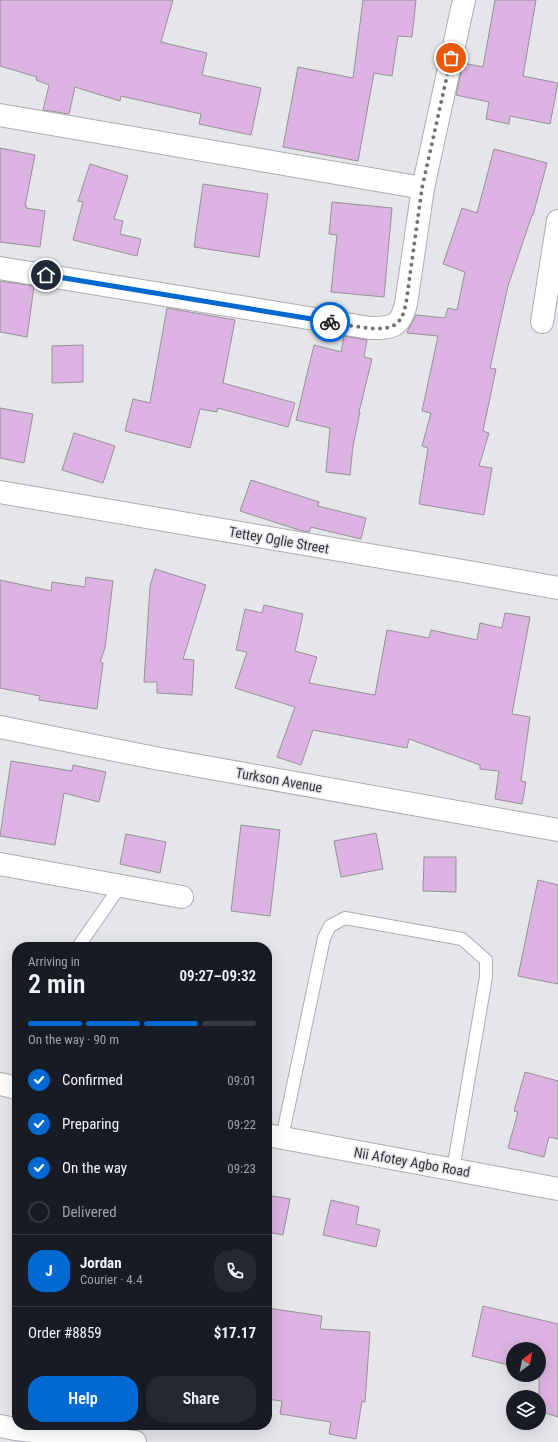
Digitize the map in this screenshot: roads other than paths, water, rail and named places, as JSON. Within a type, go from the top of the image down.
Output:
[{"type":"street","points":[[0,268],[370,328],[385,328],[396,324],[403,316],[406,304],[422,188],[464,0]]},
{"type":"street","points":[[0,115],[422,188]]},
{"type":"street","points":[[542,322],[558,221]]},
{"type":"street","name":"Tettey Oglie Street","points":[[0,492],[558,588]]},
{"type":"street","name":"Turkson Avenue","points":[[0,727],[155,758],[558,830]]},
{"type":"street","points":[[0,864],[182,897]]},
{"type":"street","points":[[0,1084],[12,1087]]},
{"type":"street","name":"Nii Afotey Agbo Road","points":[[274,1137],[558,1189]]},
{"type":"street","points":[[9,1432],[135,1442]]},
{"type":"lane","points":[[81,942],[121,885]]},
{"type":"lane","points":[[274,1137],[324,938],[330,926],[345,918],[462,939],[486,960],[486,976],[453,1170]]}]
